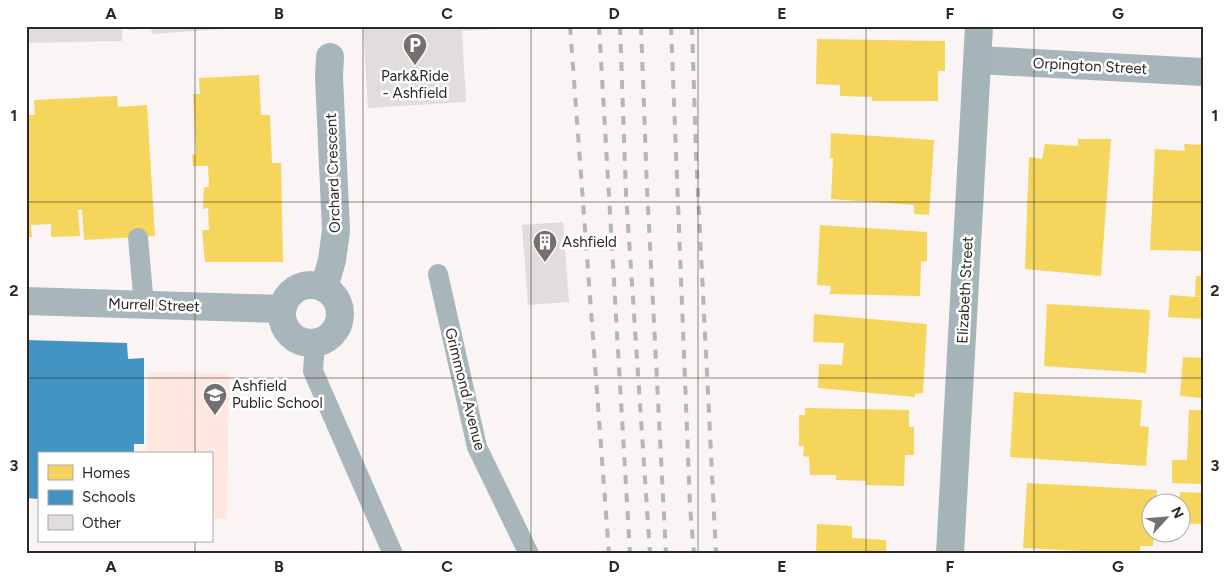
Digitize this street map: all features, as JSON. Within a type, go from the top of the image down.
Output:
[{"type":"main road","name":"Elizabeth Street","points":[[950,554],[979,26]]},
{"type":"street","name":"Orchard Crescent","points":[[324,288],[332,260],[336,232],[329,77],[330,57]]},
{"type":"street","name":"Orpington Street","points":[[978,60],[1203,72]]},
{"type":"street","points":[[306,284],[316,285],[332,293],[338,300],[340,318],[337,328],[332,335],[315,343],[297,340],[290,334],[284,327],[282,309],[284,300],[297,287],[306,284]]},
{"type":"street","name":"Murrell Street","points":[[26,302],[282,309]]},
{"type":"lane","points":[[138,238],[144,305]]},
{"type":"lane","name":"Grimmond Avenue","points":[[438,274],[477,447],[529,554]]},
{"type":"lane","points":[[315,343],[313,371],[393,554]]},
{"type":"shaded area","points":[[148,372],[229,373],[227,519],[212,519],[212,452],[147,452]]},
{"type":"building: Homes","points":[[817,39],[945,41],[945,71],[938,71],[938,101],[872,101],[872,97],[840,96],[840,85],[816,84]]},
{"type":"building: Homes","points":[[259,75],[261,115],[270,115],[272,163],[281,163],[283,262],[205,262],[202,230],[209,230],[208,208],[203,209],[204,187],[209,187],[208,166],[193,166],[192,155],[196,154],[193,94],[200,94],[199,78]]},
{"type":"building: Homes","points":[[117,96],[118,107],[147,105],[155,236],[84,240],[82,210],[78,210],[80,236],[51,237],[51,224],[31,225],[32,237],[26,237],[26,115],[35,115],[34,100]]},
{"type":"building: Homes","points":[[831,133],[934,140],[929,215],[914,214],[914,205],[831,199],[833,158],[830,158]]},
{"type":"building: Homes","points":[[1078,139],[1111,139],[1101,276],[1025,269],[1029,157],[1042,159],[1045,144],[1078,146]]},
{"type":"building: Homes","points":[[1184,144],[1203,145],[1203,251],[1150,250],[1155,149],[1185,151]]},
{"type":"building: Homes","points":[[820,225],[927,232],[927,261],[921,262],[920,296],[830,294],[831,286],[817,285]]},
{"type":"building: Homes","points":[[1196,276],[1203,276],[1203,296],[1195,297]]},
{"type":"building: Homes","points":[[1170,295],[1203,297],[1203,319],[1168,317]]},
{"type":"building: Homes","points":[[1047,304],[1150,310],[1146,373],[1044,366]]},
{"type":"building: Homes","points":[[814,314],[927,324],[923,393],[915,394],[915,397],[818,388],[819,364],[842,365],[844,343],[813,342]]},
{"type":"building: Homes","points":[[1183,357],[1203,358],[1203,398],[1180,396]]},
{"type":"building: Homes","points":[[1014,392],[1142,400],[1140,426],[1149,427],[1146,466],[1010,457]]},
{"type":"building: Homes","points":[[805,408],[909,410],[909,427],[914,427],[914,455],[905,455],[904,486],[866,485],[866,481],[836,480],[836,475],[810,475],[809,457],[803,456],[804,446],[799,446],[799,415],[805,415]]},
{"type":"building: Homes","points":[[1189,410],[1203,410],[1203,484],[1172,483],[1172,460],[1187,460]]},
{"type":"building: Homes","points":[[1027,483],[1157,490],[1157,492],[1142,492],[1142,542],[1153,542],[1153,546],[1140,546],[1140,554],[1023,548]]},
{"type":"building: Homes","points":[[1192,493],[1202,493],[1201,524],[1192,524]]},
{"type":"building: Homes","points":[[817,524],[852,526],[852,538],[886,540],[886,554],[816,554]]},
{"type":"building: Schools","points":[[26,340],[127,343],[128,359],[144,358],[144,444],[134,444],[134,452],[38,452],[38,499],[26,498]]},
{"type":"building: Other","points":[[26,26],[122,26],[122,41],[26,43]]},
{"type":"building: Other","points":[[128,26],[238,26],[238,28],[152,34],[151,28],[128,30]]},
{"type":"building: Other","name":"Park&Ride - Ashfield","points":[[363,26],[512,26],[512,28],[462,31],[466,102],[368,108]]},
{"type":"building: Other","name":"Ashfield","points":[[563,222],[569,302],[528,305],[522,225]]},
{"type":"railway","points":[[570,26],[609,554]]},
{"type":"railway","points":[[599,26],[630,554]]},
{"type":"railway","points":[[620,26],[626,194],[650,554]]},
{"type":"railway","points":[[641,26],[647,188],[666,554]]},
{"type":"railway","points":[[671,26],[690,506],[694,554]]},
{"type":"railway","points":[[692,26],[696,153],[716,554]]},
{"type":"place","name":"Park&Ride - Ashfield","points":[[415,66]]},
{"type":"place","name":"Ashfield","points":[[545,263]]},
{"type":"place","name":"Ashfield Public School","points":[[215,416]]}]
